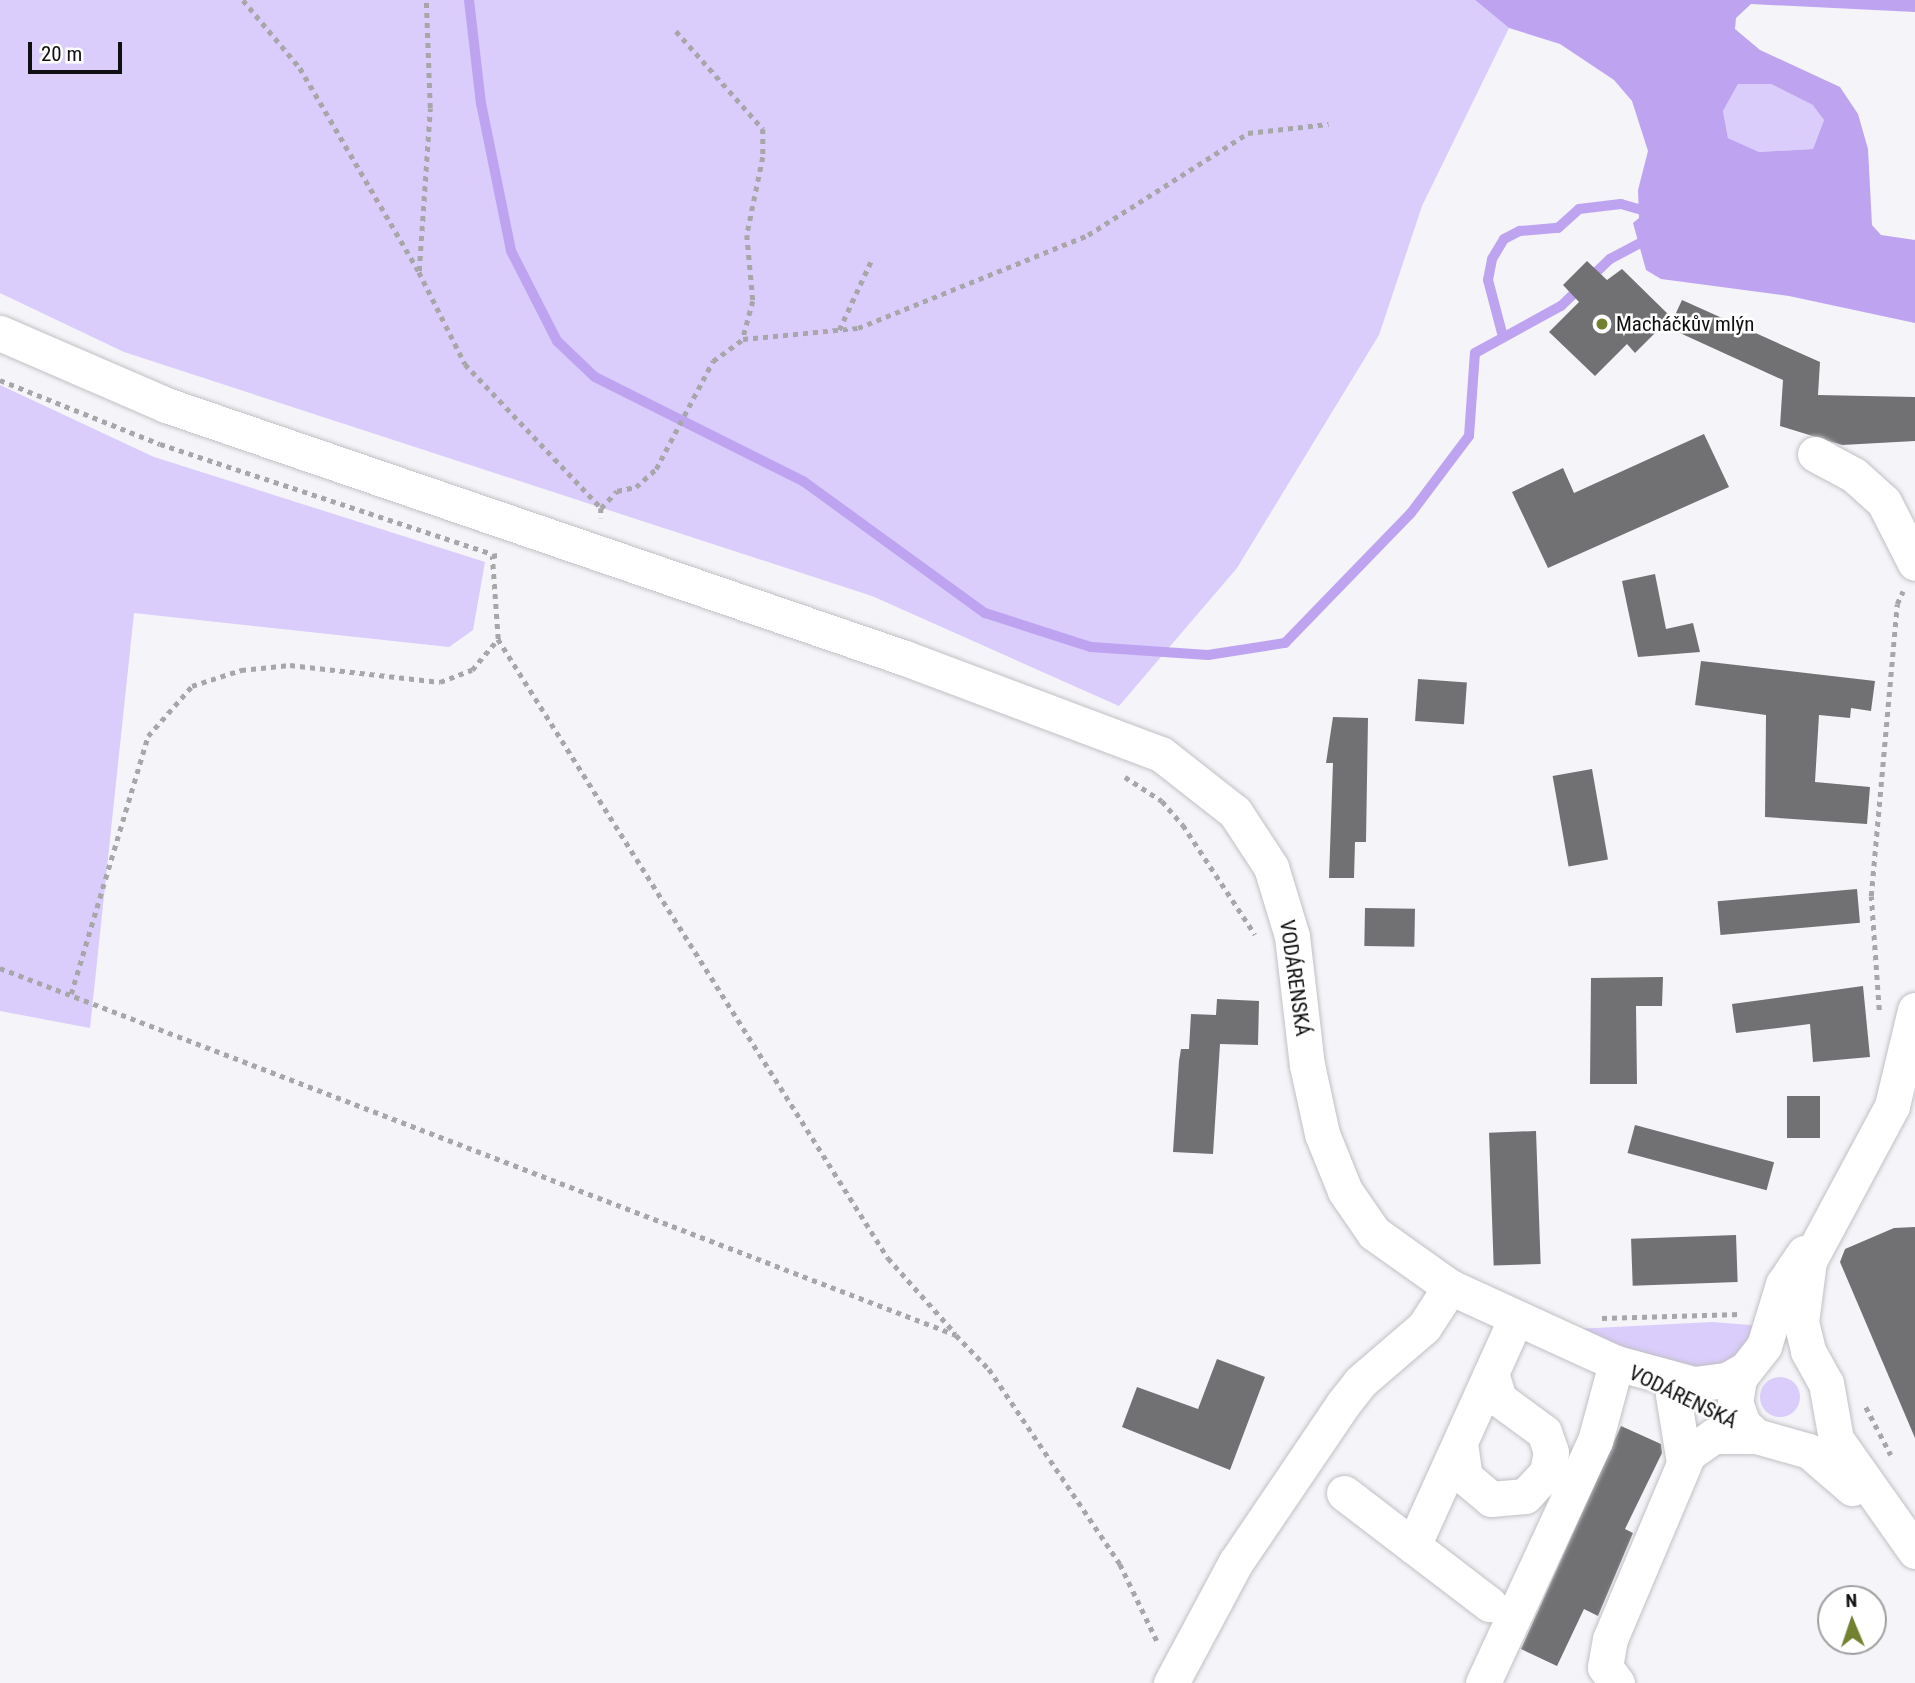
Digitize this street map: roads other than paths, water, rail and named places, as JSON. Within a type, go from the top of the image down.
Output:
[{"type":"street","name":"VODÁRENSKÁ","points":[[0,333],[166,405],[905,658],[1161,754],[1235,812],[1271,867],[1284,906],[1312,1092],[1336,1173],[1374,1233],[1450,1287],[1616,1363],[1673,1395],[1728,1414],[1761,1437]]},
{"type":"street","points":[[1815,454],[1854,475],[1884,502],[1911,574]]},
{"type":"street","points":[[1815,1365],[1802,1330],[1808,1261],[1892,1105],[1915,1010]]},
{"type":"street","points":[[1761,1437],[1735,1402],[1747,1367],[1764,1346],[1783,1284],[1832,1216]]},
{"type":"street","points":[[1173,1680],[1236,1562],[1343,1404],[1360,1382],[1424,1327],[1450,1287]]},
{"type":"street","points":[[1413,1546],[1516,1318]]},
{"type":"street","points":[[1747,1367],[1779,1351],[1802,1355],[1844,1396]]},
{"type":"street","name":"VODÁRENSKÁ","points":[[1616,1363],[1694,1384],[1727,1380],[1747,1367]]},
{"type":"street","points":[[1483,1683],[1595,1441],[1616,1363]]},
{"type":"street","points":[[1460,1443],[1465,1477],[1491,1499],[1525,1496],[1547,1472],[1551,1452],[1544,1432],[1499,1399],[1491,1373]]},
{"type":"street","points":[[1673,1395],[1684,1462]]},
{"type":"street","points":[[1761,1437],[1814,1431],[1844,1396]]},
{"type":"street","points":[[1844,1396],[1836,1440],[1907,1541]]},
{"type":"street","points":[[1617,1683],[1605,1667],[1607,1649],[1684,1462],[1704,1439],[1731,1433],[1761,1437],[1818,1457],[1907,1541]]},
{"type":"street","points":[[1344,1493],[1489,1604]]},
{"type":"waterway","points":[[469,0],[481,103],[511,251],[557,341],[595,377],[803,481],[985,613],[1091,647],[1208,655],[1285,643],[1411,513],[1469,436],[1475,353],[1561,306],[1610,259],[1648,239]]},
{"type":"waterway","points":[[1502,333],[1488,280],[1492,259],[1504,239],[1520,231],[1558,228],[1579,209],[1621,204],[1649,212]]},
{"type":"place","name":"Macháčkův mlýn","points":[[1602,324]]}]
